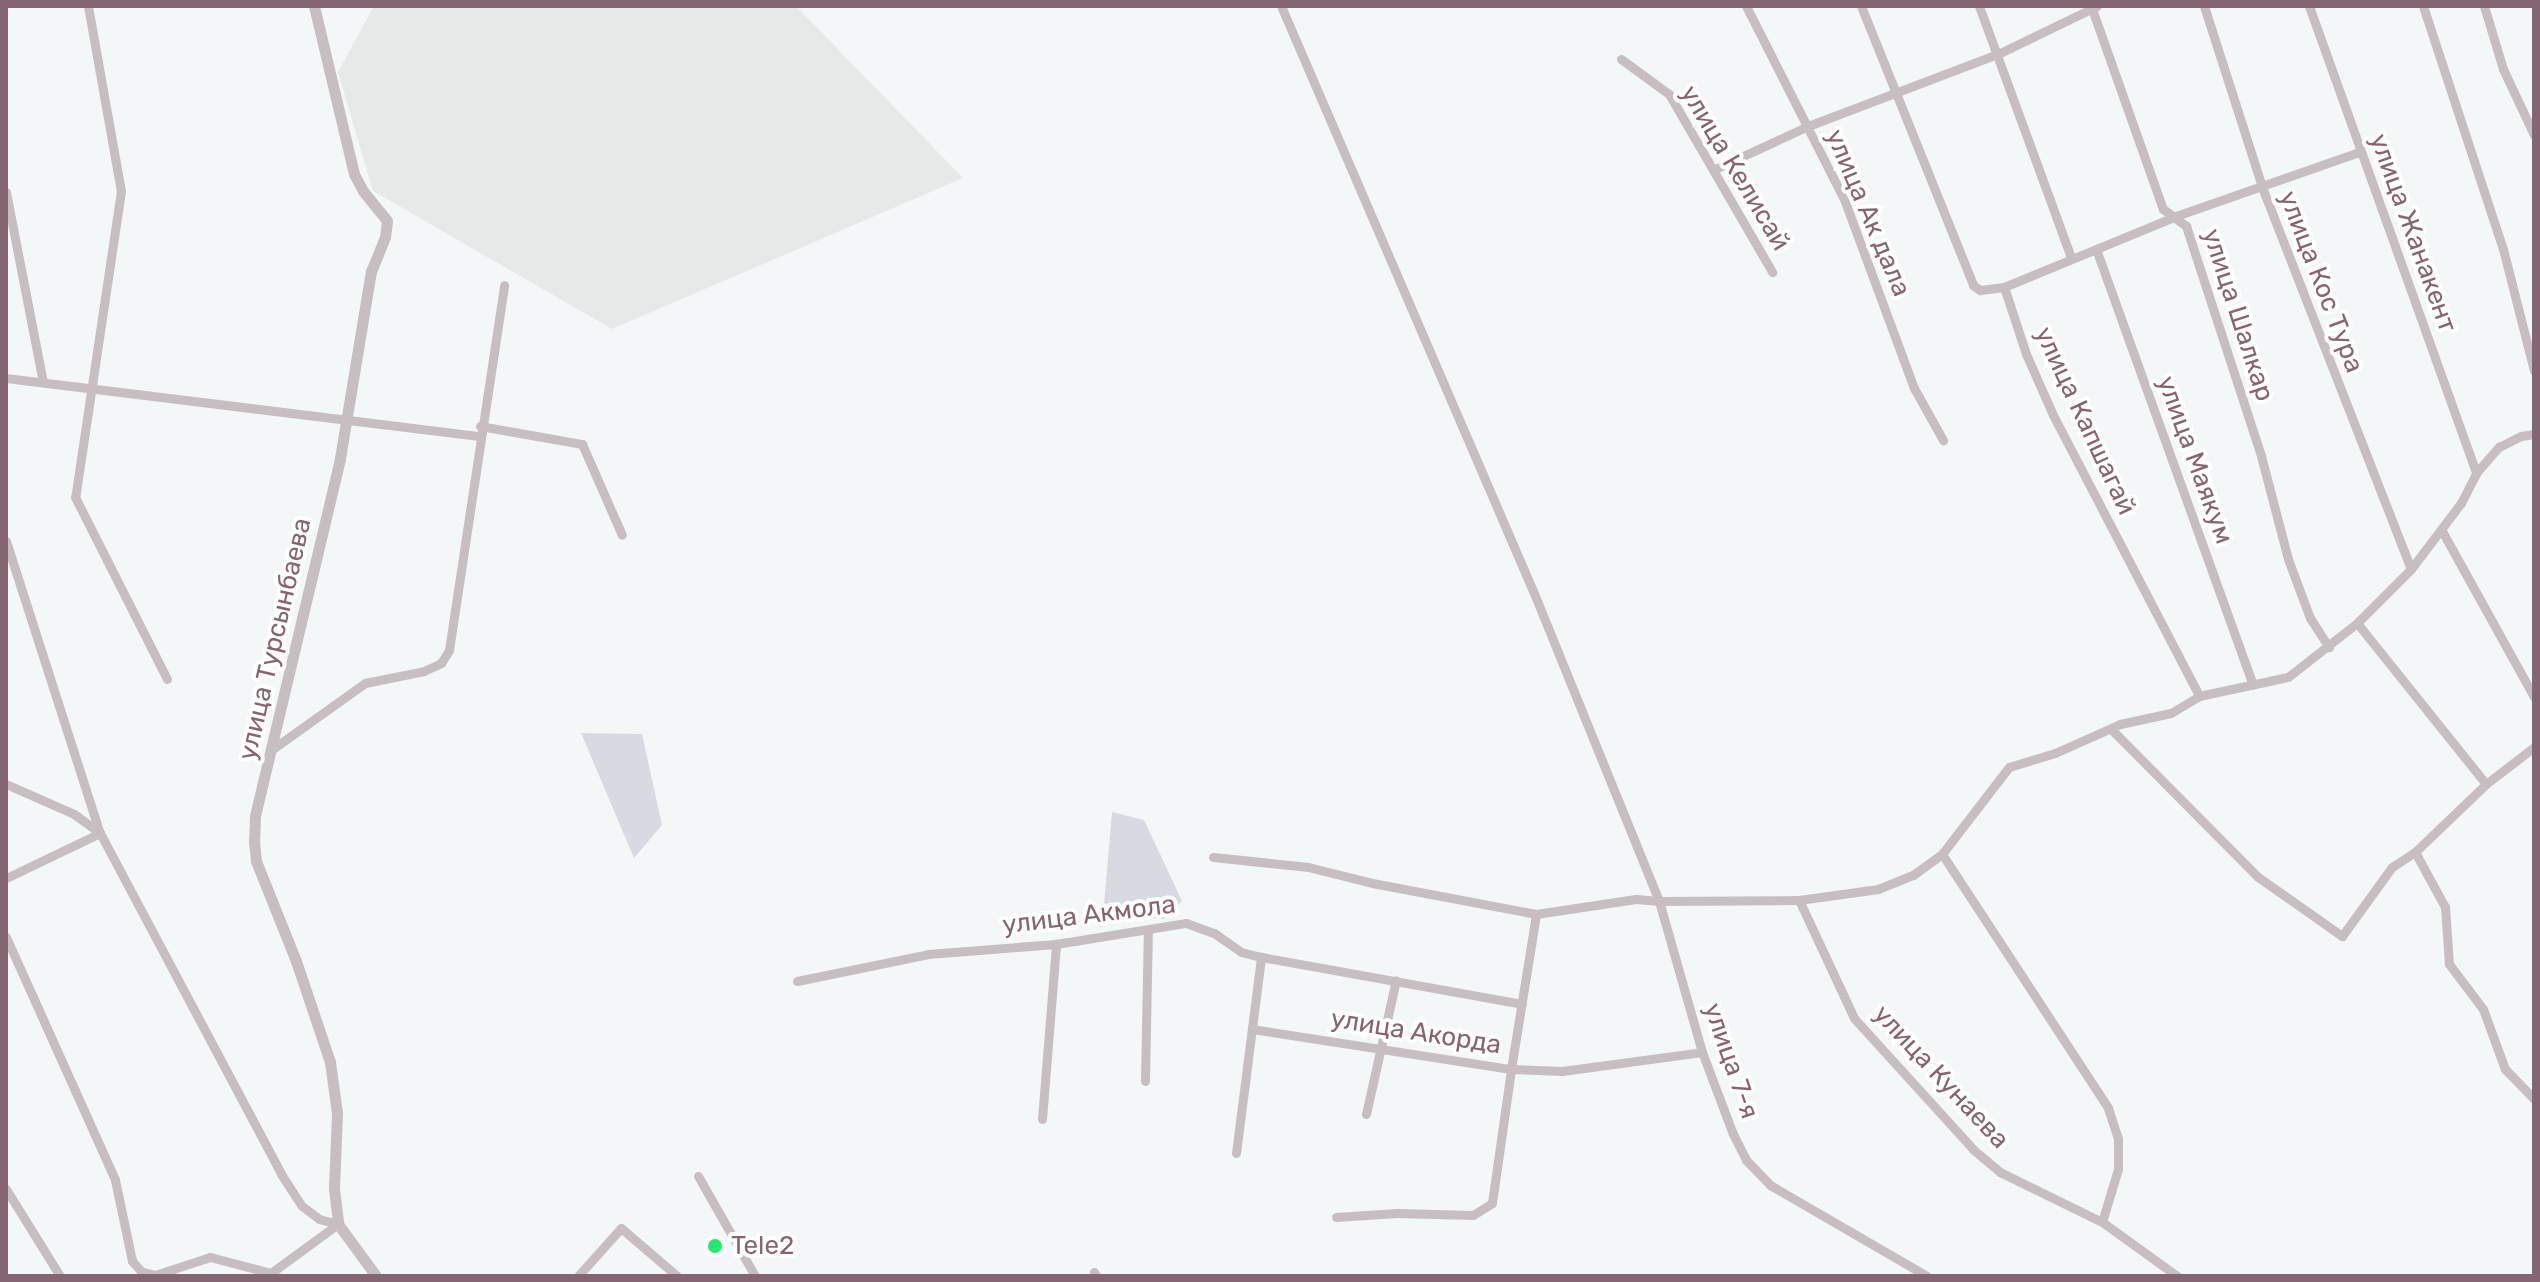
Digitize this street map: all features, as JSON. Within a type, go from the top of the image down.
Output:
[{"type":"street","points":[[88,6],[121,191],[75,497],[167,679]]},
{"type":"street","name":"улица Турсынбаева","points":[[314,6],[354,174],[370,202],[387,221],[385,237],[371,271],[347,420],[274,748],[255,816],[254,842],[256,861],[296,961],[330,1062],[337,1113],[334,1189],[338,1224]]},
{"type":"street","name":"улица 7-я","points":[[1281,6],[1533,591],[1659,901],[1702,1052],[1746,1160],[1770,1185],[1927,1276]]},
{"type":"street","name":"улица Ак дала","points":[[1746,6],[1844,199],[1914,388],[1943,440]]},
{"type":"street","points":[[1861,6],[1973,285],[1980,290],[2004,287],[2176,216],[2359,152]]},
{"type":"street","points":[[1979,6],[2071,258]]},
{"type":"street","name":"улица Кос Тура","points":[[2204,6],[2262,187],[2411,569]]},
{"type":"street","name":"улица Жанакент","points":[[2309,6],[2476,473]]},
{"type":"street","points":[[2423,6],[2503,249],[2530,342],[2534,371]]},
{"type":"street","points":[[2484,6],[2503,69],[2534,135]]},
{"type":"street","points":[[1715,169],[1808,126],[1998,54],[2094,7]]},
{"type":"street","name":"улица Шалкар","points":[[2094,7],[2163,209],[2186,226],[2261,456],[2288,559],[2310,618],[2329,647]]},
{"type":"street","name":"улица Келисай","points":[[1621,59],[1669,94],[1772,272]]},
{"type":"street","points":[[6,192],[43,382]]},
{"type":"street","name":"улица Маякум","points":[[2096,249],[2253,685]]},
{"type":"street","points":[[274,748],[365,683],[424,671],[441,663],[449,650],[479,431],[504,285]]},
{"type":"street","name":"улица Капшагай","points":[[2004,287],[2026,354],[2053,415],[2199,696]]},
{"type":"street","points":[[6,378],[347,420],[479,431],[582,444],[622,535]]},
{"type":"street","points":[[1213,857],[1308,867],[1372,883],[1536,914],[1636,899],[1799,900],[1878,889],[1913,875],[1942,854],[2009,767],[2111,729],[2171,713],[2199,696],[2288,677],[2357,623],[2411,569],[2442,531],[2476,473],[2499,447],[2521,436],[2534,434]]},
{"type":"street","points":[[2442,531],[2534,697]]},
{"type":"street","points":[[6,541],[100,833],[281,1174],[302,1206],[319,1219],[338,1224],[376,1276]]},
{"type":"street","points":[[2357,623],[2486,784]]},
{"type":"street","points":[[2111,729],[2258,877],[2342,936],[2392,867],[2415,852],[2486,784],[2534,747]]},
{"type":"street","points":[[6,784],[74,814],[100,833]]},
{"type":"street","points":[[6,878],[100,833]]},
{"type":"street","points":[[2415,852],[2445,907],[2449,964],[2483,1009],[2505,1069],[2534,1099]]},
{"type":"street","points":[[1942,854],[2108,1108],[2118,1139],[2118,1169],[2102,1222]]},
{"type":"street","name":"улица Кунаева","points":[[1799,900],[1854,1018],[1973,1149],[2000,1172],[2102,1222],[2177,1276]]},
{"type":"street","name":"улица Акорда","points":[[1252,1029],[1511,1069],[1536,914]]},
{"type":"street","name":"улица Акмола","points":[[797,981],[928,954],[1056,944],[1186,923],[1214,933],[1241,952],[1261,957],[1522,1004]]},
{"type":"street","points":[[1145,1081],[1148,931]]},
{"type":"street","points":[[6,937],[115,1180],[132,1261],[141,1274],[155,1275],[210,1257],[271,1275],[338,1224]]},
{"type":"street","points":[[1042,1119],[1056,944]]},
{"type":"street","points":[[1236,1153],[1261,957]]},
{"type":"street","points":[[1366,1114],[1396,980]]},
{"type":"street","points":[[1336,1217],[1397,1213],[1473,1215],[1492,1203],[1511,1069],[1562,1071],[1702,1052]]},
{"type":"street","points":[[698,1176],[755,1276]]},
{"type":"street","points":[[6,1189],[60,1276]]},
{"type":"street","points":[[578,1276],[621,1228],[677,1276]]},
{"type":"shaded area","points":[[374,6],[796,6],[963,178],[612,329],[373,191],[338,72]]},
{"type":"shaded area","points":[[581,733],[642,734],[662,825],[634,858]]},
{"type":"shaded area","points":[[1112,812],[1144,820],[1182,901],[1164,919],[1103,916]]},
{"type":"place","name":"Tele2","points":[[715,1246]]}]
